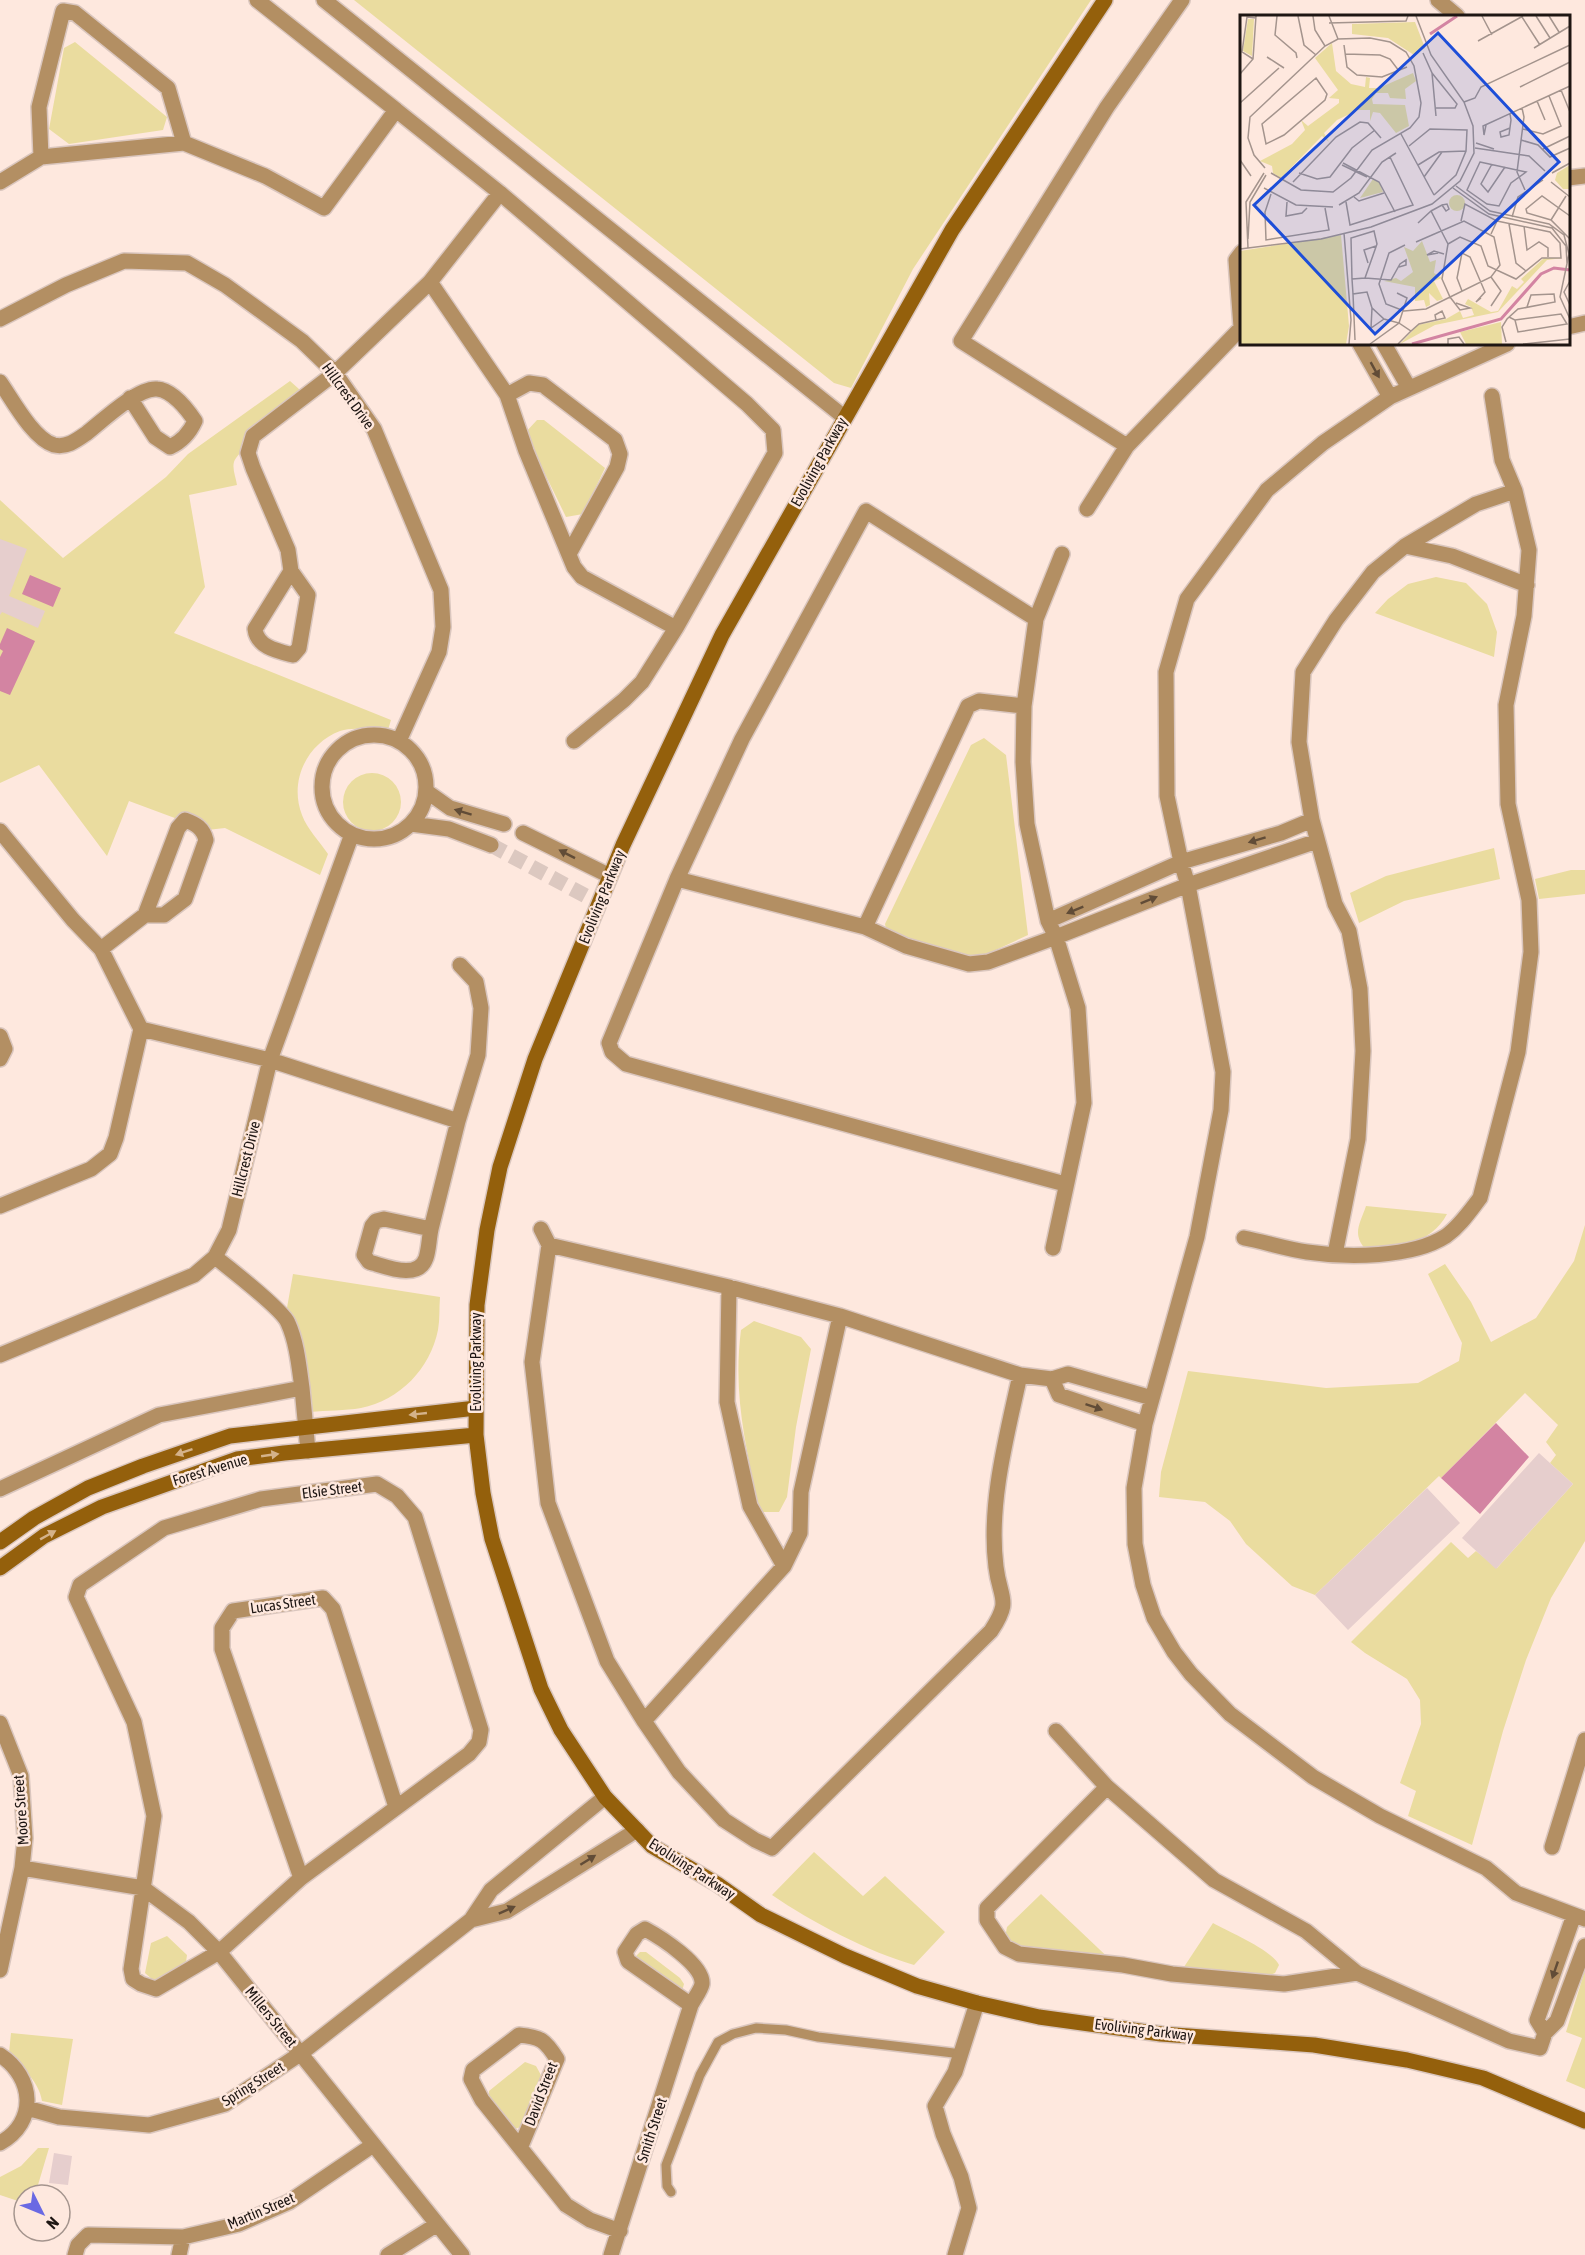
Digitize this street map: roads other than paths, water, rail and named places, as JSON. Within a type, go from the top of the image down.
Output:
[{"type":"street","points":[[257,0],[500,193],[747,404],[773,430],[775,453],[676,628],[642,682],[574,741]]},
{"type":"street","points":[[324,0],[844,417]]},
{"type":"street","name":"Evoliving Parkway","points":[[1105,0],[952,230],[722,635],[610,876],[536,1059],[500,1167],[487,1230],[478,1293],[476,1435],[483,1493],[492,1539],[541,1689],[561,1730],[605,1797],[652,1846],[717,1884],[761,1915],[845,1956],[917,1986],[977,2003],[1039,2017],[1161,2034],[1314,2045],[1407,2060],[1483,2078],[1585,2121]]},
{"type":"street","points":[[1126,446],[961,341],[1107,107],[1182,0]]},
{"type":"street","points":[[1438,0],[1456,15]]},
{"type":"street","points":[[41,157],[39,107],[63,11],[75,13],[168,88],[184,143]]},
{"type":"street","points":[[0,182],[41,157],[184,143],[265,176],[324,208],[396,110]]},
{"type":"street","points":[[1570,178],[1585,176]]},
{"type":"street","points":[[291,571],[255,629],[256,637],[263,645],[293,655],[299,648],[308,595],[291,571],[288,550],[264,498],[248,453],[253,436],[334,373],[430,282],[500,193]]},
{"type":"street","points":[[1240,255],[1236,260],[1240,314]]},
{"type":"street","name":"Hillcrest Drive","points":[[0,319],[66,285],[124,261],[187,263],[225,285],[302,341],[334,373],[374,429],[441,590],[444,627],[438,652],[399,741]]},
{"type":"street","points":[[430,282],[507,395],[526,451],[570,552],[574,567],[582,577],[676,628]]},
{"type":"street","points":[[1570,327],[1585,323]]},
{"type":"street","points":[[1087,509],[1126,446],[1240,328]]},
{"type":"street","points":[[1361,345],[1390,397]]},
{"type":"street","points":[[1385,345],[1409,388]]},
{"type":"street","points":[[1505,345],[1390,397],[1323,442],[1267,490],[1188,599],[1166,672],[1167,796],[1188,885],[1223,1072],[1221,1110],[1197,1237],[1145,1424],[1134,1488],[1137,1554],[1143,1586],[1154,1618],[1174,1652],[1191,1674],[1230,1714],[1313,1777],[1380,1816],[1486,1868],[1516,1893],[1579,1917],[1537,2020],[1545,2033]]},
{"type":"street","points":[[0,382],[37,435],[54,445],[73,444],[130,398]]},
{"type":"street","points":[[507,395],[529,382],[543,384],[615,440],[620,454],[617,467],[570,552]]},
{"type":"street","points":[[1244,1238],[1308,1252],[1335,1254],[1372,1256],[1422,1248],[1447,1235],[1466,1217],[1480,1198],[1518,1052],[1531,951],[1529,900],[1508,804],[1506,705],[1524,616],[1530,550],[1515,491],[1502,460],[1492,396]]},
{"type":"street","points":[[1335,1254],[1358,1139],[1363,1041],[1360,988],[1349,931],[1335,904],[1317,842],[1299,742],[1303,672],[1336,620],[1373,572],[1405,546],[1476,504],[1515,491]]},
{"type":"street","points":[[1036,619],[866,511],[742,739],[677,879],[609,1043],[612,1052],[626,1064],[1065,1184]]},
{"type":"street","points":[[1405,546],[1452,556],[1527,585]]},
{"type":"street","points":[[1053,1248],[1083,1103],[1078,1008],[1056,937],[1048,921],[1027,825],[1023,762],[1024,706],[1036,619],[1062,554]]},
{"type":"street","points":[[865,927],[968,706],[979,701],[1024,706]]},
{"type":"street","points":[[361,736],[387,736],[408,748],[419,762],[426,790],[418,813],[411,824],[395,834],[376,839],[352,834],[341,828],[332,819],[322,795],[323,776],[330,758],[349,741],[361,736]]},
{"type":"street","points":[[426,790],[450,808],[504,824]]},
{"type":"street","points":[[101,949],[145,915],[178,828],[185,820],[196,824],[204,832],[206,840],[185,899],[164,915],[145,915]]},
{"type":"street","points":[[1048,921],[1181,862],[1281,833],[1312,820]]},
{"type":"street","points":[[411,824],[449,829],[491,845]]},
{"type":"street","points":[[0,831],[73,920],[101,949],[141,1029],[116,1138],[110,1154],[91,1169],[0,1206]]},
{"type":"street","points":[[523,833],[610,876]]},
{"type":"street","name":"Hillcrest Drive","points":[[0,1355],[194,1275],[215,1257],[229,1230],[270,1059],[352,834]]},
{"type":"street","points":[[677,879],[865,927],[906,946],[969,964],[988,962],[1188,885],[1317,842]]},
{"type":"street","points":[[430,1229],[384,1219],[376,1221],[372,1226],[364,1255],[369,1262],[408,1271],[415,1269],[425,1260],[430,1229],[478,1055],[481,1008],[476,982],[460,965]]},
{"type":"street","points":[[141,1029],[270,1059],[458,1121]]},
{"type":"street","points":[[0,1036],[5,1049],[0,1059]]},
{"type":"street","points":[[540,1229],[549,1245],[532,1362],[548,1503],[607,1661],[644,1722],[679,1772],[724,1820],[772,1848],[991,1631],[1003,1613],[1003,1600],[996,1566],[995,1511],[1000,1466],[1020,1375]]},
{"type":"street","points":[[549,1245],[729,1287],[840,1316],[1020,1375],[1052,1379],[1068,1374],[1152,1398]]},
{"type":"street","points":[[215,1257],[242,1278],[288,1321],[302,1388],[308,1451]]},
{"type":"street","points":[[729,1287],[727,1402],[750,1506],[784,1566]]},
{"type":"street","points":[[644,1722],[784,1566],[800,1533],[801,1492],[840,1316]]},
{"type":"street","points":[[1052,1379],[1059,1395],[1145,1424]]},
{"type":"street","points":[[0,1489],[159,1415],[302,1388]]},
{"type":"street","name":"Forest Avenue","points":[[0,1542],[34,1518],[88,1488],[230,1436],[476,1408]]},
{"type":"street","name":"Forest Avenue","points":[[0,1568],[44,1536],[102,1507],[237,1459],[476,1435]]},
{"type":"street","name":"Elsie Street","points":[[377,1484],[398,1496],[415,1517],[481,1730],[480,1742],[469,1754],[301,1878],[219,1952],[156,1989],[133,1979],[131,1969],[154,1816],[134,1722],[76,1597],[80,1585],[164,1528],[261,1498],[377,1484]]},
{"type":"street","name":"Lucas Street","points":[[301,1878],[222,1649],[222,1628],[234,1611],[323,1598],[333,1609],[396,1808]]},
{"type":"street","name":"Moore Street","points":[[0,1723],[21,1776],[25,1838],[22,1868],[0,1971]]},
{"type":"street","points":[[1056,1731],[1107,1787],[1214,1880],[1305,1931],[1357,1973],[1509,2041],[1540,2048],[1545,2033],[1557,2021],[1585,1946]]},
{"type":"street","points":[[1552,1847],[1580,1774],[1585,1740]]},
{"type":"street","points":[[1107,1787],[987,1908],[987,1920],[1005,1947],[1019,1954],[1123,1965],[1172,1974],[1284,1984],[1357,1973]]},
{"type":"street","name":"Spring Street","points":[[27,2108],[59,2117],[149,2125],[225,2104],[300,2054],[471,1920],[491,1890],[605,1797]]},
{"type":"street","name":"Spring Street","points":[[471,1920],[507,1911],[637,1830]]},
{"type":"street","name":"Millers Street","points":[[22,1868],[143,1888],[189,1922],[219,1952],[462,2255]]},
{"type":"street","name":"Smith Street","points":[[611,2255],[691,2005],[702,1984],[700,1973],[693,1964],[653,1933],[645,1929],[637,1934],[625,1952],[628,1961],[691,2005]]},
{"type":"street","points":[[955,2255],[969,2208],[961,2177],[943,2134],[935,2106],[955,2072],[977,2003]]},
{"type":"street","name":"David Street","points":[[521,2146],[557,2059],[548,2045],[537,2037],[519,2034],[473,2070],[471,2079],[482,2100],[566,2205],[590,2220],[620,2230]]},
{"type":"street","points":[[0,2055],[12,2062],[22,2076],[27,2092],[27,2108],[22,2122],[14,2133],[0,2143]]},
{"type":"street","name":"Martin Street","points":[[75,2255],[78,2245],[88,2235],[183,2237],[239,2224],[289,2202],[373,2145]]},
{"type":"street","points":[[388,2255],[436,2225]]},
{"type":"street","points":[[179,2255],[183,2237]]},
{"type":"lane","points":[[671,2192],[667,2186],[666,2165],[700,2075],[718,2042],[733,2034],[756,2028],[786,2030],[818,2037],[962,2054]]},
{"type":"tunnel","points":[[491,845],[599,903]]}]
